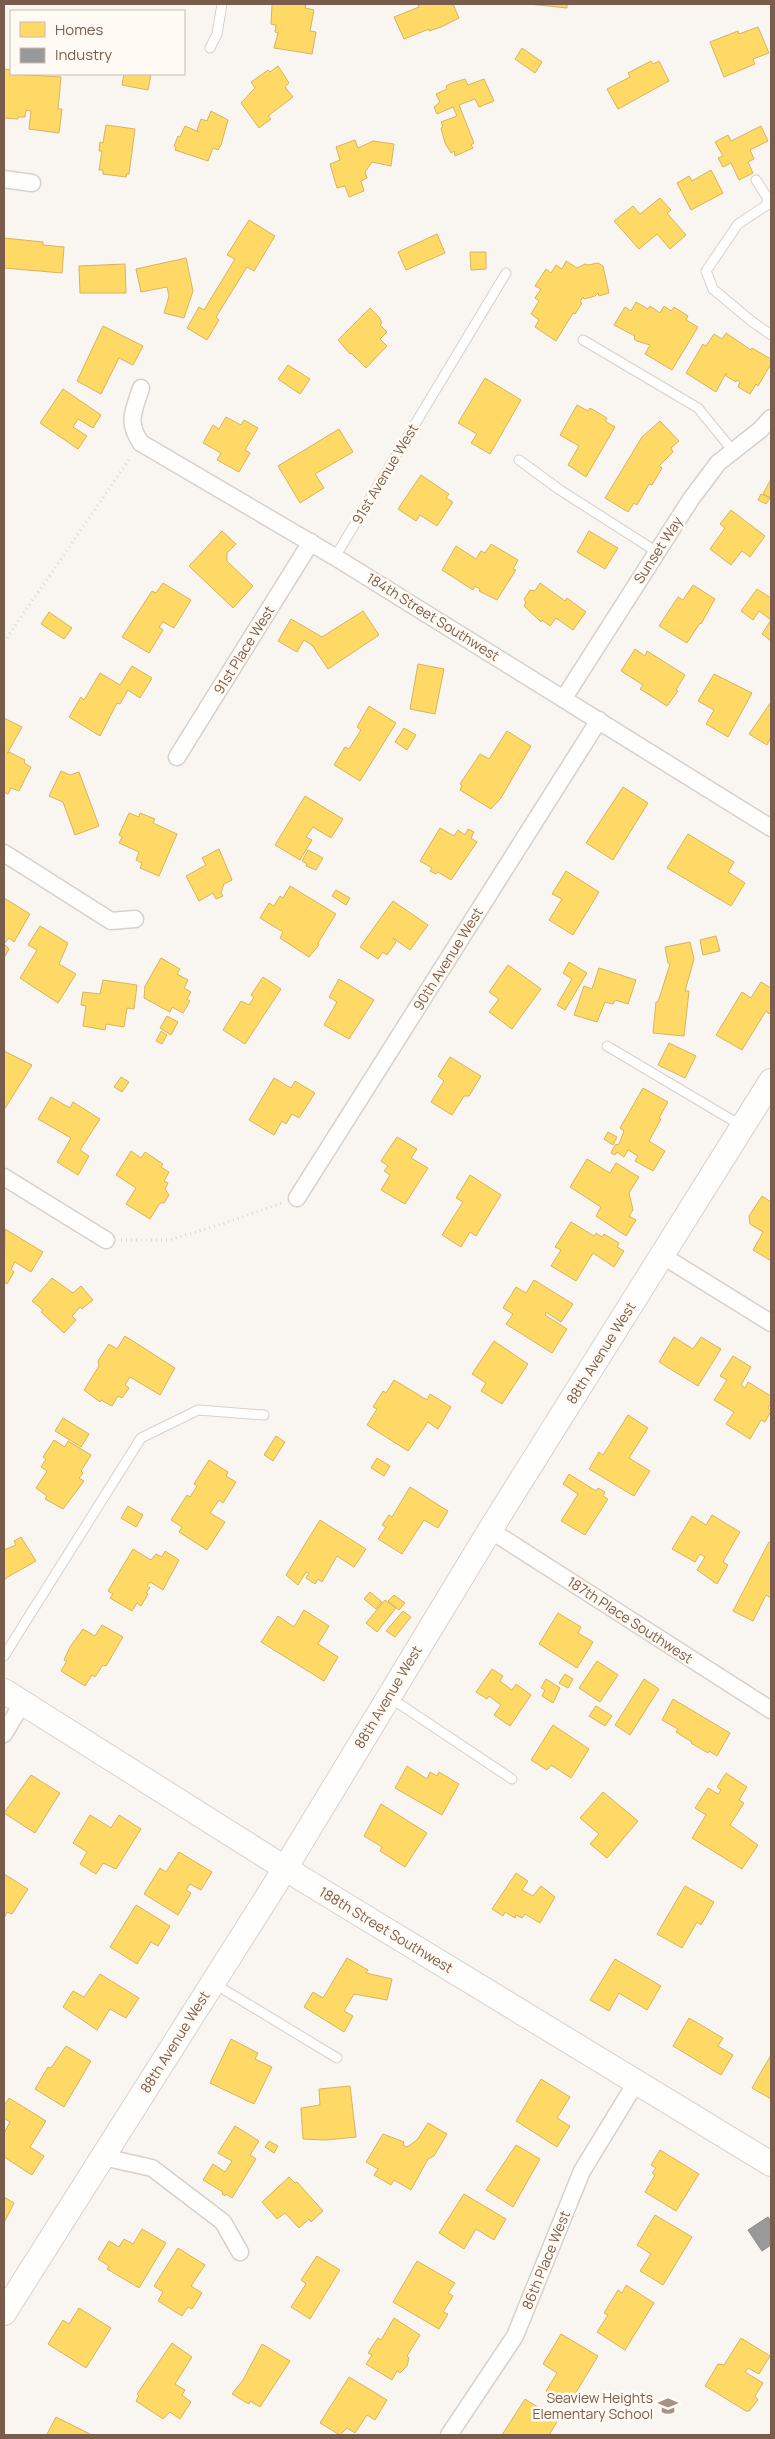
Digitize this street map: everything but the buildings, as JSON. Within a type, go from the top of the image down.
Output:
[{"type":"street","points":[[4,179],[32,183]]},
{"type":"street","points":[[141,388],[131,420],[133,432],[141,442]]},
{"type":"street","name":"Sunset Way","points":[[564,698],[691,499],[718,463],[771,418]]},
{"type":"street","name":"184th Street Southwest","points":[[141,442],[311,542],[771,828]]},
{"type":"street","name":"91st Place West","points":[[177,757],[311,542]]},
{"type":"street","name":"90th Avenue West","points":[[297,1198],[599,720]]},
{"type":"street","points":[[4,853],[111,922],[135,919]]},
{"type":"street","name":"88th Avenue West","points":[[4,2314],[285,1868],[490,1530],[663,1256],[771,1080]]},
{"type":"street","points":[[4,1177],[106,1240]]},
{"type":"street","points":[[663,1256],[771,1323]]},
{"type":"street","name":"187th Place Southwest","points":[[490,1530],[771,1710]]},
{"type":"street","points":[[4,1734],[14,1696]]},
{"type":"street","name":"188th Street Southwest","points":[[14,1696],[285,1868],[771,2164]]},
{"type":"street","name":"86th Place West","points":[[448,2435],[515,2336],[582,2171],[637,2081]]},
{"type":"street","points":[[103,2157],[152,2168],[223,2222],[240,2252]]},
{"type":"lane","points":[[210,48],[217,34],[222,4]]},
{"type":"lane","points":[[756,180],[767,197],[767,205],[738,224],[706,271],[713,290],[771,335]]},
{"type":"lane","name":"91st Avenue West","points":[[335,557],[506,273]]},
{"type":"lane","points":[[583,340],[698,408],[733,451]]},
{"type":"lane","points":[[519,460],[560,490],[657,552]]},
{"type":"lane","points":[[607,1046],[743,1127]]},
{"type":"lane","points":[[4,1656],[141,1438],[198,1410],[264,1415]]},
{"type":"lane","points":[[389,1697],[512,1779]]},
{"type":"lane","points":[[213,1983],[337,2058]]},
{"type":"path","points":[[4,642],[141,442]]},
{"type":"path","points":[[106,1240],[169,1240],[225,1224],[297,1198]]},
{"type":"place","name":"Seaview Heights Elementary School","points":[[668,2406]]}]
